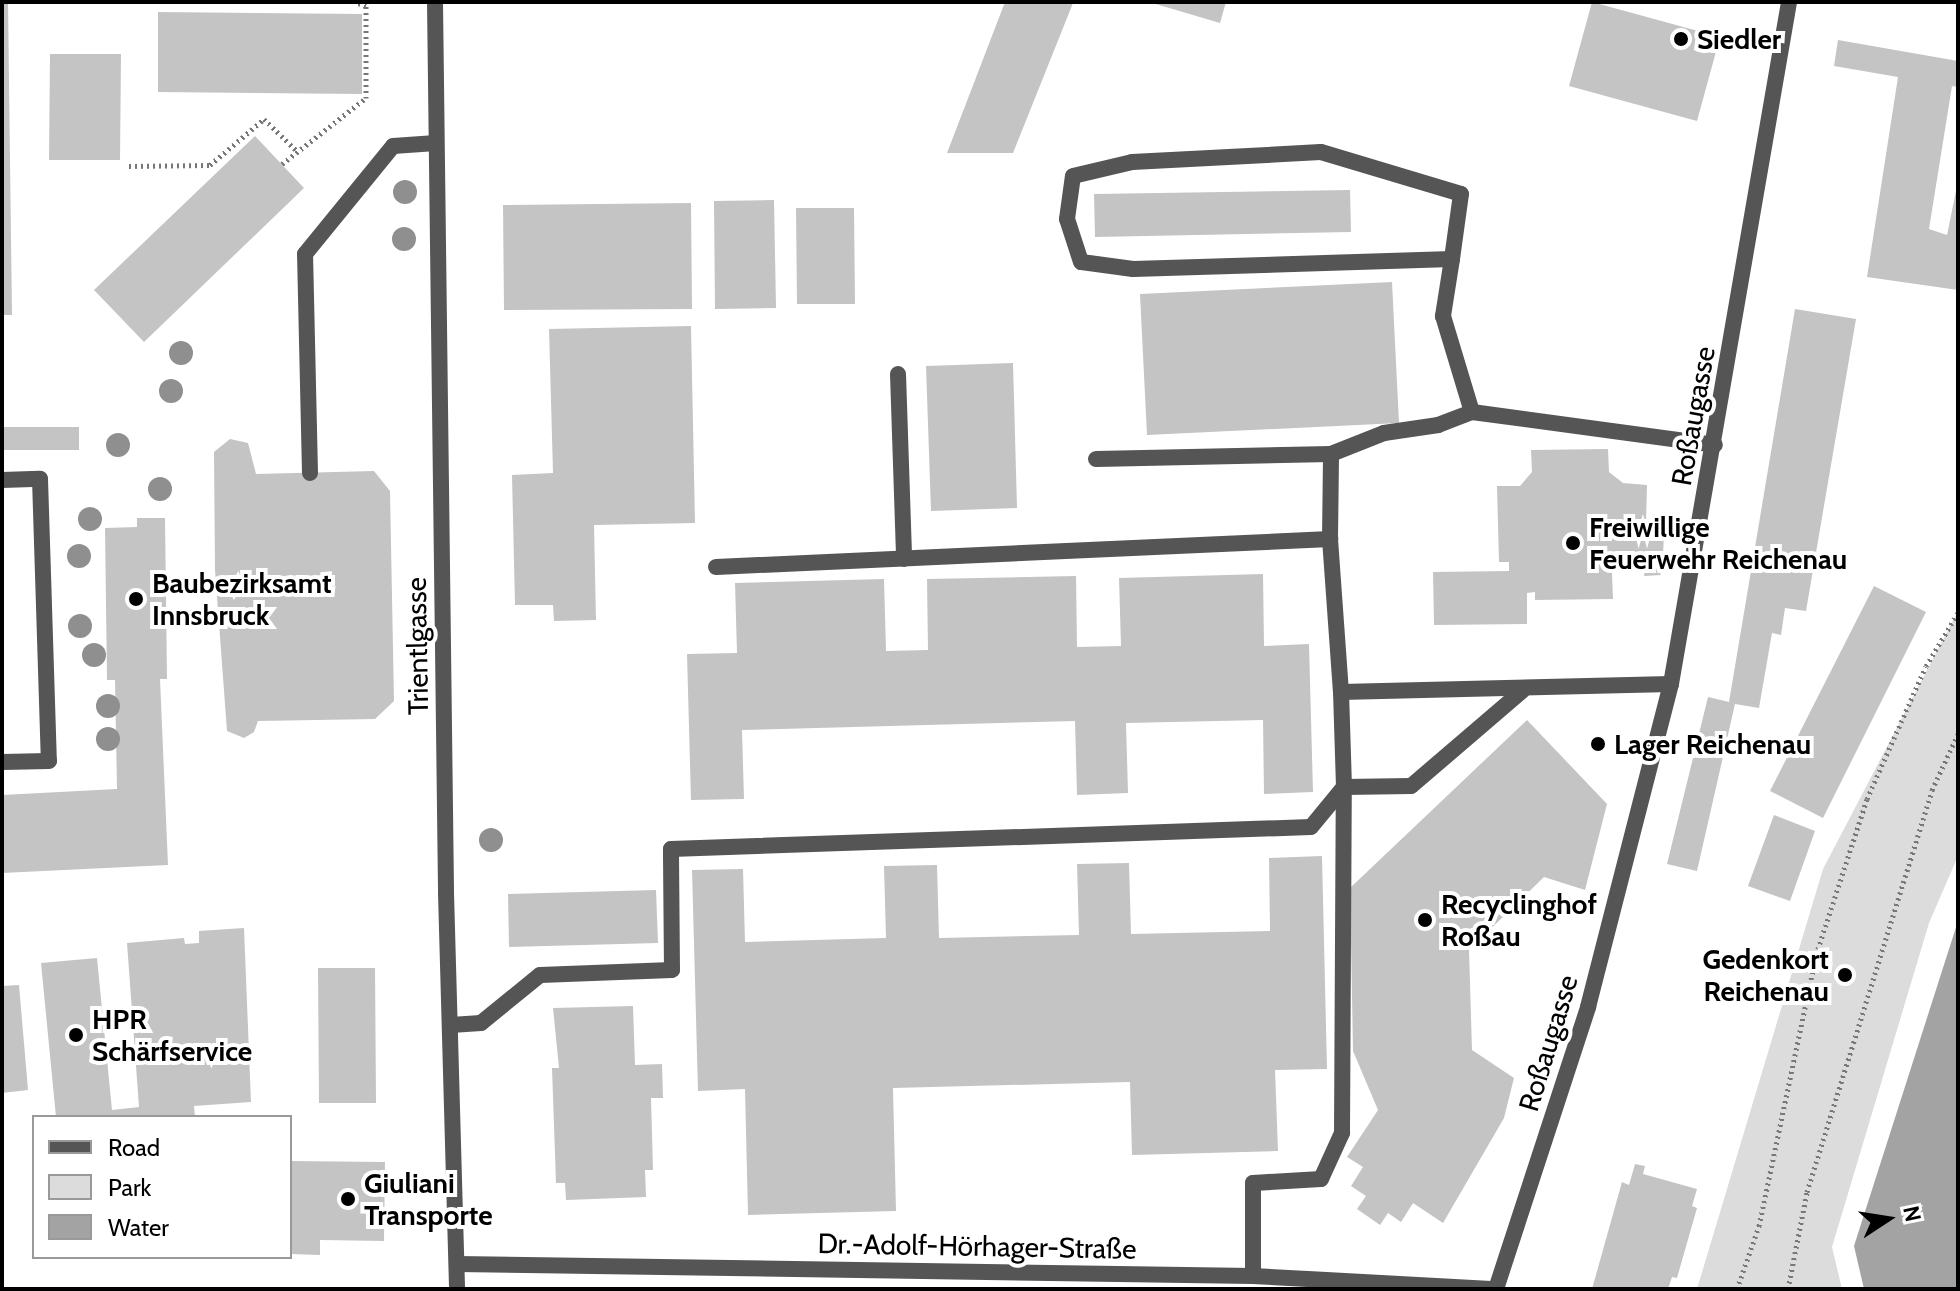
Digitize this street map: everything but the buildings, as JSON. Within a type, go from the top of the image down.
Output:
[{"type":"street","name":"Trientlgasse","points":[[435,2],[457,1289]]},
{"type":"street","name":"Roßaugasse","points":[[1496,1289],[1588,1007],[1671,684],[1715,445],[1788,4]]},
{"type":"street","points":[[310,473],[305,254],[393,146],[436,143]]},
{"type":"street","points":[[1452,259],[1133,269],[1081,262],[1067,219],[1073,176],[1132,162],[1321,152],[1461,194],[1452,259],[1443,316],[1472,412]]},
{"type":"street","points":[[898,374],[904,559]]},
{"type":"street","points":[[1096,459],[1331,454],[1384,433],[1438,425],[1472,412],[1715,445]]},
{"type":"street","points":[[1253,1276],[1253,1183],[1321,1179],[1342,1133],[1344,787],[1330,539],[1331,454]]},
{"type":"street","points":[[2,480],[40,479],[49,761],[2,762]]},
{"type":"street","points":[[716,567],[1330,539]]},
{"type":"street","points":[[1341,692],[1522,691],[1671,684]]},
{"type":"street","points":[[451,1025],[481,1023],[540,975],[672,970],[671,849],[1311,827],[1344,787],[1411,786],[1522,691]]},
{"type":"street","name":"Dr.-Adolf-Hörhager-Straße","points":[[457,1264],[1253,1276],[1496,1289]]},
{"type":"path","points":[[282,164],[366,98],[366,6],[356,2]]},
{"type":"path","points":[[129,166],[210,165],[264,119],[297,151]]},
{"type":"path","points":[[1737,1289],[1759,1226],[1816,955],[1867,799],[1926,666],[1958,613]]},
{"type":"path","points":[[1788,1289],[1807,1192],[1932,790],[1958,734]]},
{"type":"green space","points":[[1958,611],[1958,856],[1929,923],[1832,1247],[1842,1289],[1697,1289],[1823,869]]},
{"type":"water","points":[[1958,921],[1958,1289],[1864,1289],[1854,1246]]},
{"type":"place","name":"Siedler","points":[[1681,39]]},
{"type":"place","name":"Freiwillige Feuerwehr Reichenau","points":[[1573,543]]},
{"type":"place","name":"Baubezirksamt Innsbruck","points":[[136,599]]},
{"type":"place","name":"Lager Reichenau","points":[[1598,744]]},
{"type":"place","name":"Recyclinghof Roßau","points":[[1425,920]]},
{"type":"place","name":"Gedenkort Reichenau","points":[[1845,975]]},
{"type":"place","name":"HPR Schärfservice","points":[[76,1035]]},
{"type":"place","name":"Giuliani Transporte","points":[[348,1199]]}]
